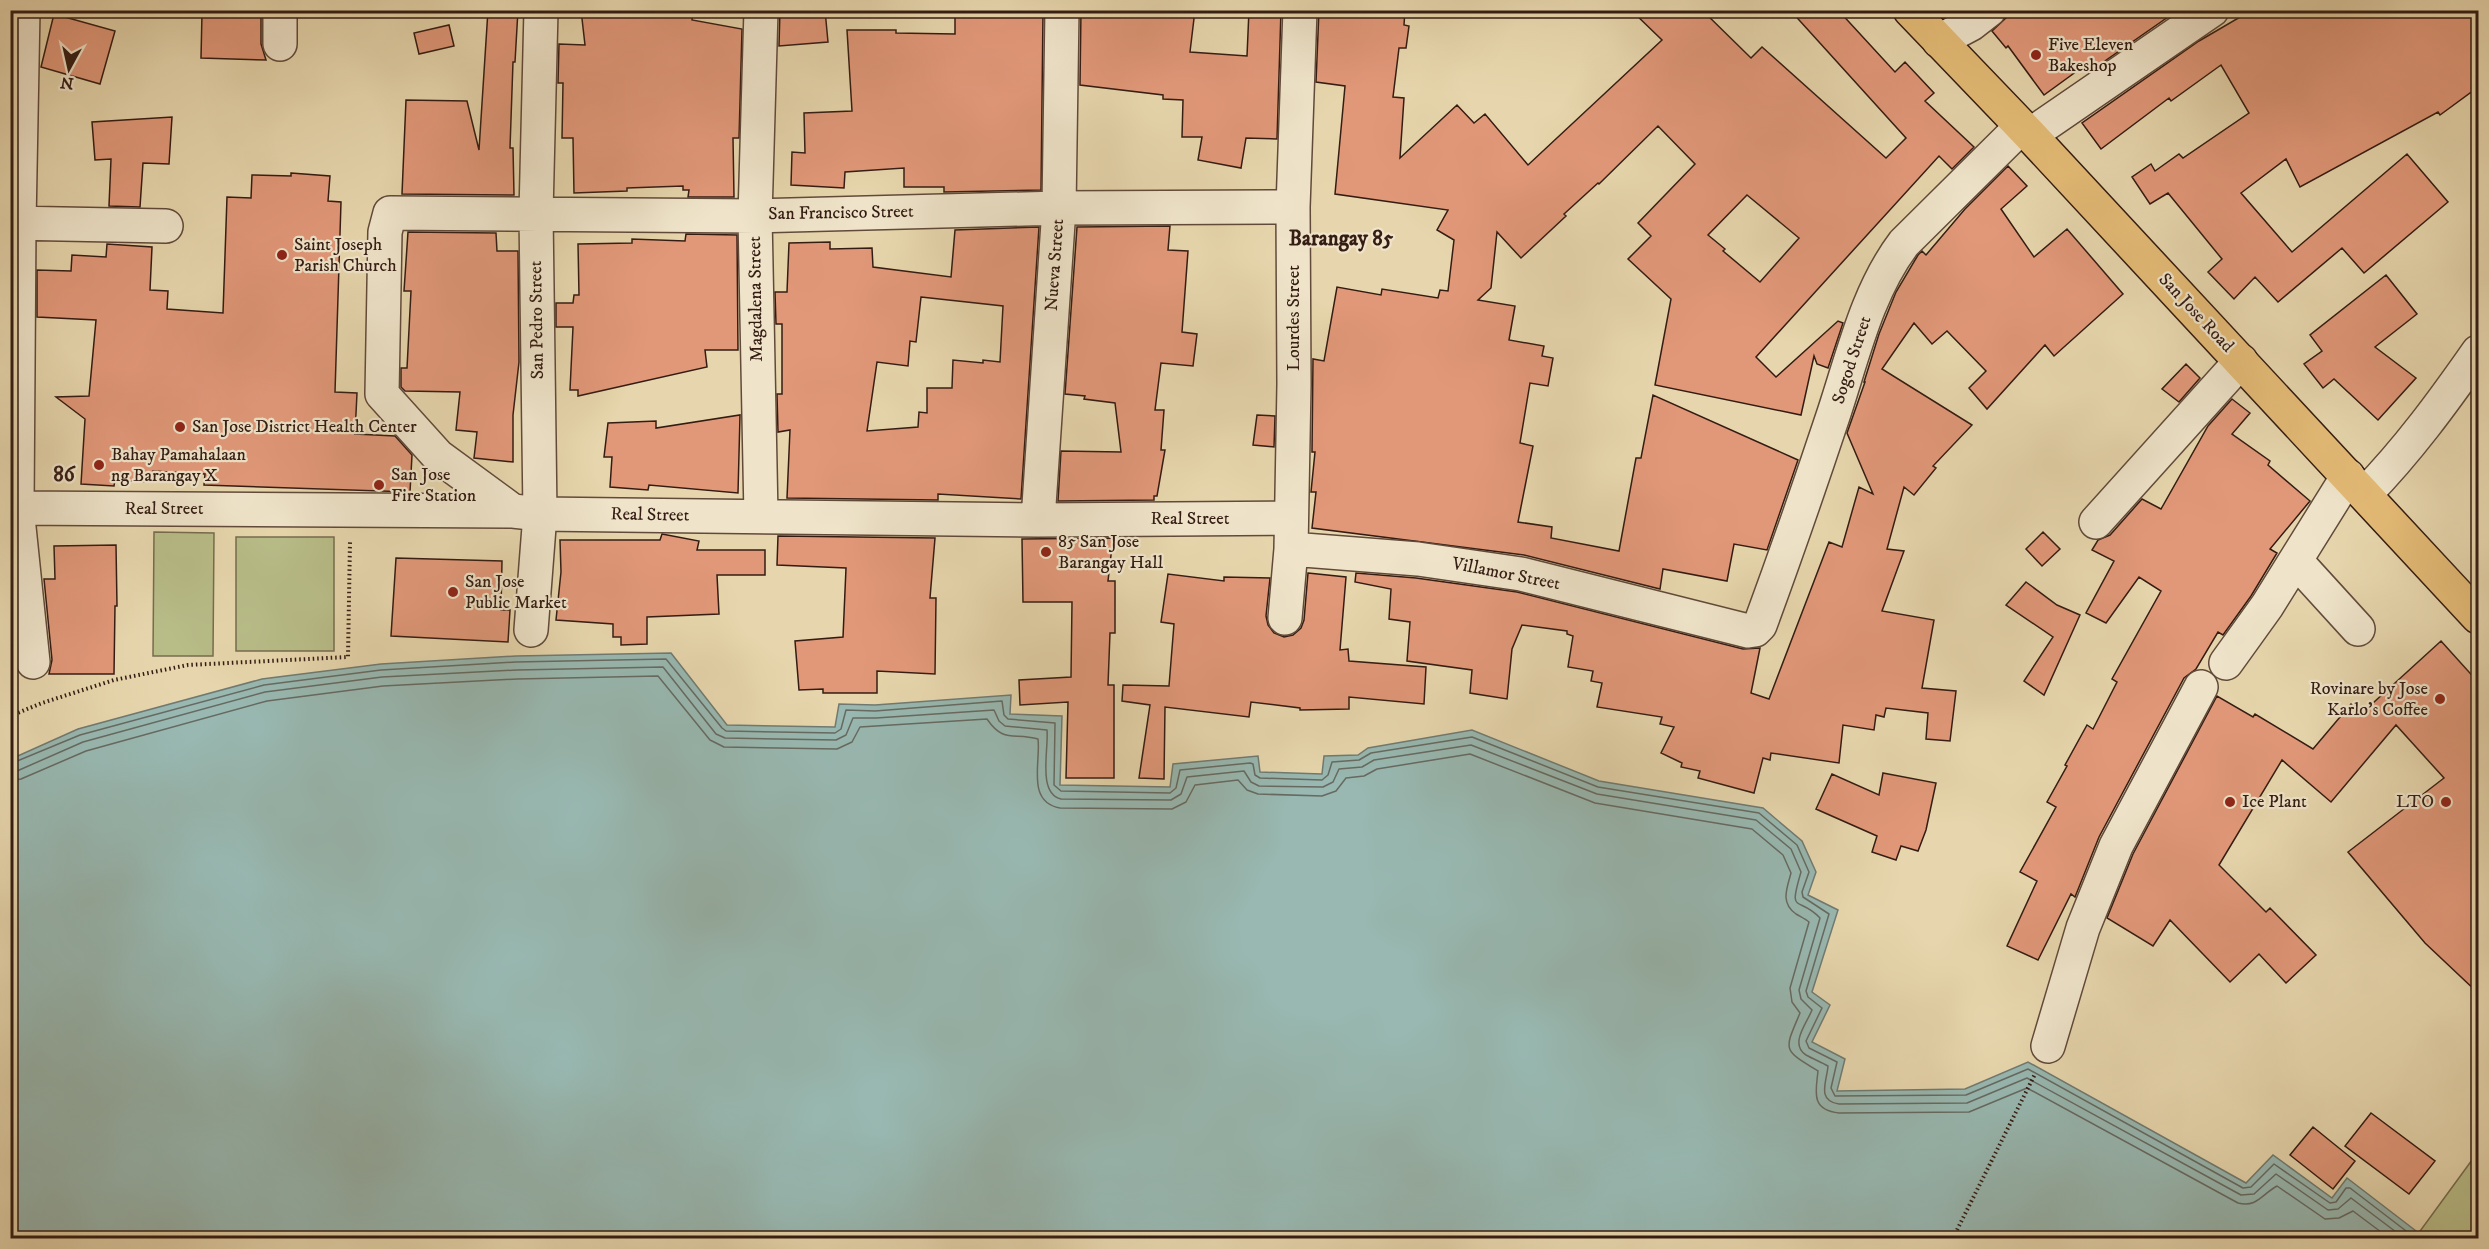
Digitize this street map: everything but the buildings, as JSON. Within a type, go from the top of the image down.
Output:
[{"type":"main road","name":"San Jose Road","points":[[1910,10],[2241,361],[2478,617]]},
{"type":"street","points":[[23,10],[15,223],[14,508],[33,663]]},
{"type":"street","points":[[280,10],[280,44]]},
{"type":"street","name":"San Pedro Street","points":[[531,630],[526,513],[541,10]]},
{"type":"street","name":"Magdalena Street","points":[[761,10],[754,216],[761,516]]},
{"type":"street","name":"Nueva Street","points":[[1038,520],[1059,208],[1062,10]]},
{"type":"street","name":"Lourdes Street","points":[[1285,618],[1294,384],[1293,207],[1300,10]]},
{"type":"street","points":[[1939,41],[1971,24],[1989,10]]},
{"type":"street","name":"Sogod Street","points":[[1748,631],[1755,630],[1760,625],[1800,516],[1867,313],[1888,264],[1904,243],[2025,131],[2212,10]]},
{"type":"street","name":"San Francisco Street","points":[[526,513],[438,456],[382,394],[385,232],[390,213],[754,216],[1059,208],[1293,207]]},
{"type":"street","points":[[15,223],[166,226]]},
{"type":"street","points":[[2226,663],[2296,561],[2357,485],[2392,466],[2424,428],[2478,352]]},
{"type":"street","points":[[2096,522],[2241,361]]},
{"type":"street","name":"Real Street","points":[[14,508],[351,510],[1038,520],[1290,533]]},
{"type":"street","name":"Villamor Street","points":[[1290,533],[1418,559],[1521,574],[1748,631]]},
{"type":"street","points":[[2296,561],[2358,629]]},
{"type":"street","points":[[2048,1046],[2083,928],[2116,846],[2201,687]]},
{"type":"path","points":[[10,716],[42,703],[114,680],[188,665],[348,657],[351,510]]},
{"type":"path","points":[[1953,1239],[2048,1046]]},
{"type":"green space","points":[[154,532],[214,533],[213,656],[153,656]]},
{"type":"green space","points":[[236,537],[334,537],[334,651],[236,651]]},
{"type":"green space","points":[[2478,1151],[2478,1238],[2415,1238],[2472,1160]]},
{"type":"water","points":[[671,653],[727,725],[835,727],[839,704],[875,705],[1011,695],[1010,714],[1062,716],[1060,785],[1170,787],[1173,764],[1258,756],[1260,772],[1322,774],[1324,756],[1358,755],[1368,748],[1472,730],[1599,781],[1763,808],[1802,841],[1816,872],[1808,895],[1838,910],[1812,992],[1830,1005],[1812,1042],[1845,1059],[1837,1091],[1965,1089],[2028,1062],[2246,1183],[2273,1155],[2332,1198],[2347,1178],[2420,1234],[2416,1238],[11,1238],[11,759],[78,729],[262,679],[381,664],[516,656]]},
{"type":"place","name":"Five Eleven Bakeshop","points":[[2036,55]]},
{"type":"place","name":"Saint Joseph Parish Church","points":[[282,255]]},
{"type":"place","name":"San Jose District Health Center","points":[[180,427]]},
{"type":"place","name":"Bahay Pamahalaan ng Barangay X","points":[[99,465]]},
{"type":"place","name":"San Jose Fire Station","points":[[379,485]]},
{"type":"place","name":"85 San Jose Barangay Hall","points":[[1046,552]]},
{"type":"place","name":"San Jose Public Market","points":[[453,592]]},
{"type":"place","name":"Rovinare by Jose Karlo's Coffee","points":[[2440,699]]},
{"type":"place","name":"Ice Plant","points":[[2230,802]]},
{"type":"place","name":"LTO","points":[[2446,802]]},
{"type":"district","name":"Barangay 85","points":[[1341,239]]},
{"type":"district","name":"86","points":[[64,475]]}]
